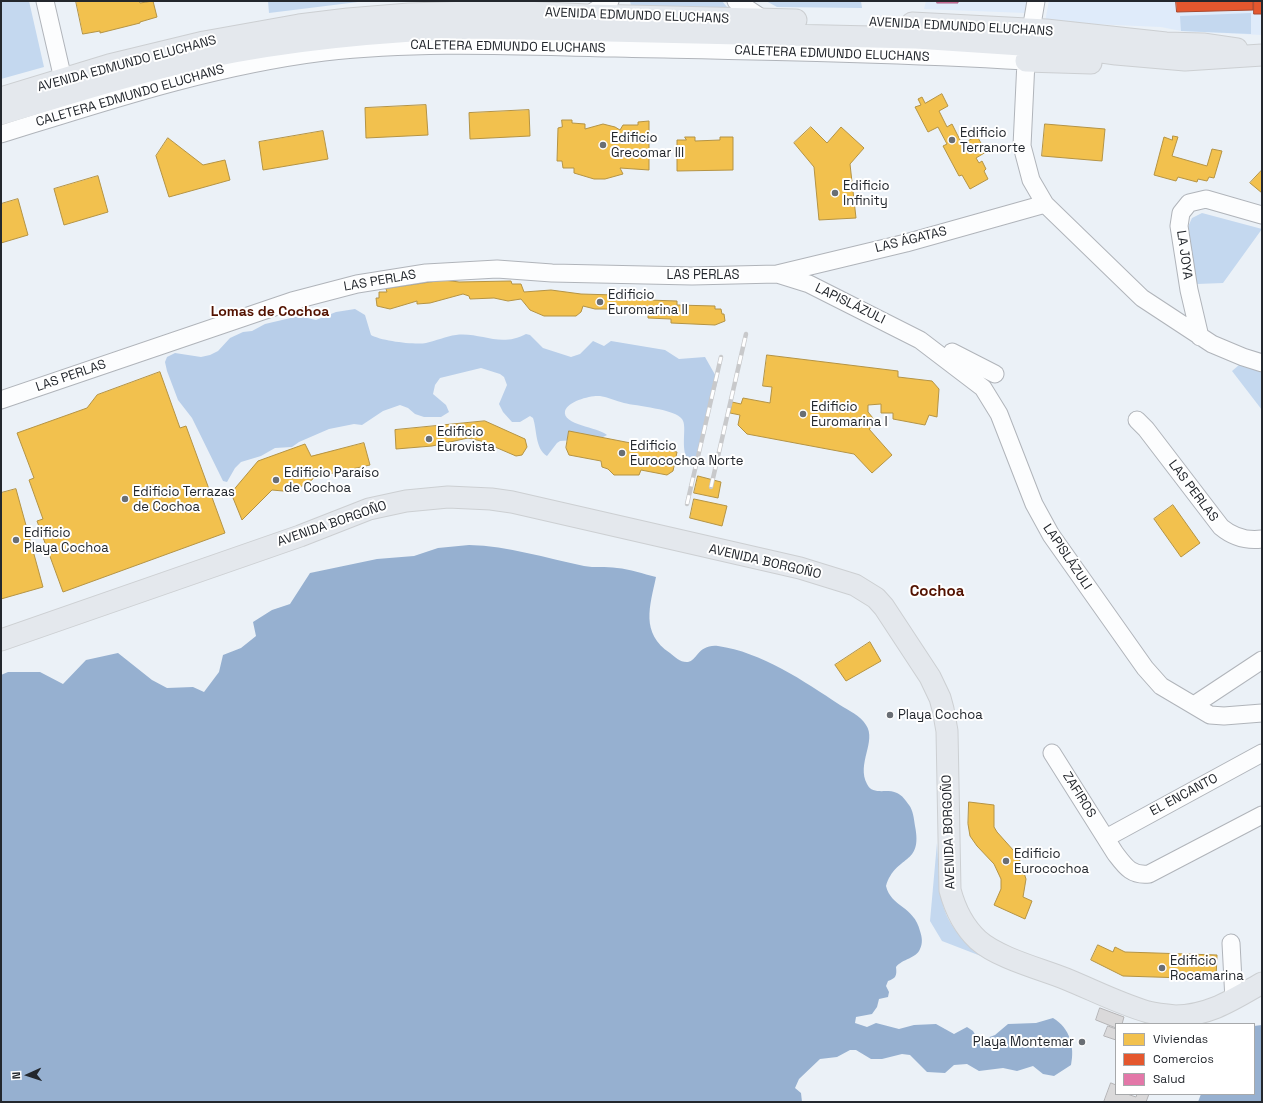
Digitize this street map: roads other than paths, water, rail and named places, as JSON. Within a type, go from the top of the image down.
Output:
[{"type":"main road","name":"AVENIDA EDMUNDO ELUCHANS","points":[[1,98],[123,62],[204,42],[299,25],[348,19],[456,12],[502,11],[588,15],[674,33],[763,19],[919,23],[1028,45],[1131,63],[1167,58],[1204,60],[1260,55]]},
{"type":"main road","points":[[348,19],[371,26],[404,46]]},
{"type":"main road","name":"AVENIDA EDMUNDO ELUCHANS","points":[[1,114],[116,80],[204,58],[293,42],[383,32],[476,28],[916,38],[1028,45],[1166,44],[1233,47],[1260,55]]},
{"type":"main road","name":"AVENIDA BORGOÑO","points":[[1,640],[300,536],[354,514],[385,505],[427,498],[470,497],[512,502],[800,568],[844,581],[866,590],[884,607],[930,677],[940,698],[947,731],[950,890],[954,905],[968,929],[979,940],[1002,954],[1148,1012],[1176,1016],[1191,1015],[1219,1008],[1262,983]]},
{"type":"street","points":[[45,1],[63,79]]},
{"type":"street","points":[[588,15],[610,1]]},
{"type":"street","points":[[736,1],[763,19]]},
{"type":"street","points":[[1036,1],[1028,45],[1022,146],[1031,180],[1045,204],[1142,298],[1200,337],[1225,350],[1262,363]]},
{"type":"street","name":"CALETERA EDMUNDO ELUCHANS","points":[[1,134],[137,91],[214,71],[301,55],[404,46],[674,33]]},
{"type":"street","name":"LA JOYA","points":[[1200,337],[1189,290],[1181,240],[1179,226],[1181,213],[1190,203],[1206,199],[1262,215]]},
{"type":"street","name":"LAS ÁGATAS","points":[[777,274],[906,243],[1045,204]]},
{"type":"street","name":"LAS PERLAS","points":[[1,400],[292,301],[357,284],[392,278],[462,270],[497,269],[552,273],[692,276],[777,274]]},
{"type":"street","name":"LAPISLÁZULI","points":[[777,274],[809,284],[920,340],[947,350],[995,374]]},
{"type":"street","name":"LAPISLÁZULI","points":[[920,340],[978,382],[990,396],[999,414],[1034,504],[1051,535],[1144,668],[1160,686],[1210,715],[1224,716],[1262,713]]},
{"type":"street","name":"LAS PERLAS","points":[[1137,420],[1221,527],[1231,534],[1246,539],[1262,538]]},
{"type":"street","points":[[1194,706],[1262,660]]},
{"type":"street","name":"ZAFIROS","points":[[1052,753],[1126,868],[1133,873],[1141,875],[1149,874],[1262,814]]},
{"type":"street","name":"EL ENCANTO","points":[[1106,838],[1262,753]]},
{"type":"street","points":[[1231,943],[1234,1000]]},
{"type":"railway","points":[[711,487],[746,334]]},
{"type":"railway","points":[[687,504],[721,357]]},
{"type":"place","name":"Edificio Terranorte","points":[[952,140]]},
{"type":"place","name":"Edificio Grecomar III","points":[[603,145]]},
{"type":"place","name":"Edificio Infinity","points":[[835,193]]},
{"type":"place","name":"Edificio Euromarina II","points":[[600,302]]},
{"type":"place","name":"Edificio Euromarina I","points":[[803,414]]},
{"type":"place","name":"Edificio Eurovista","points":[[429,439]]},
{"type":"place","name":"Edificio Eurocochoa Norte","points":[[622,453]]},
{"type":"place","name":"Edificio Paraíso de Cochoa","points":[[276,480]]},
{"type":"place","name":"Edificio Terrazas de Cochoa","points":[[125,499]]},
{"type":"place","name":"Edificio Playa Cochoa","points":[[16,540]]},
{"type":"place","name":"Playa Cochoa","points":[[890,715]]},
{"type":"place","name":"Edificio Eurocochoa","points":[[1006,861]]},
{"type":"place","name":"Edificio Rocamarina","points":[[1162,968]]},
{"type":"place","name":"Playa Montemar","points":[[1082,1042]]},
{"type":"district","name":"Lomas de Cochoa","points":[[270,312]]},
{"type":"district","name":"Cochoa","points":[[937,592]]}]
